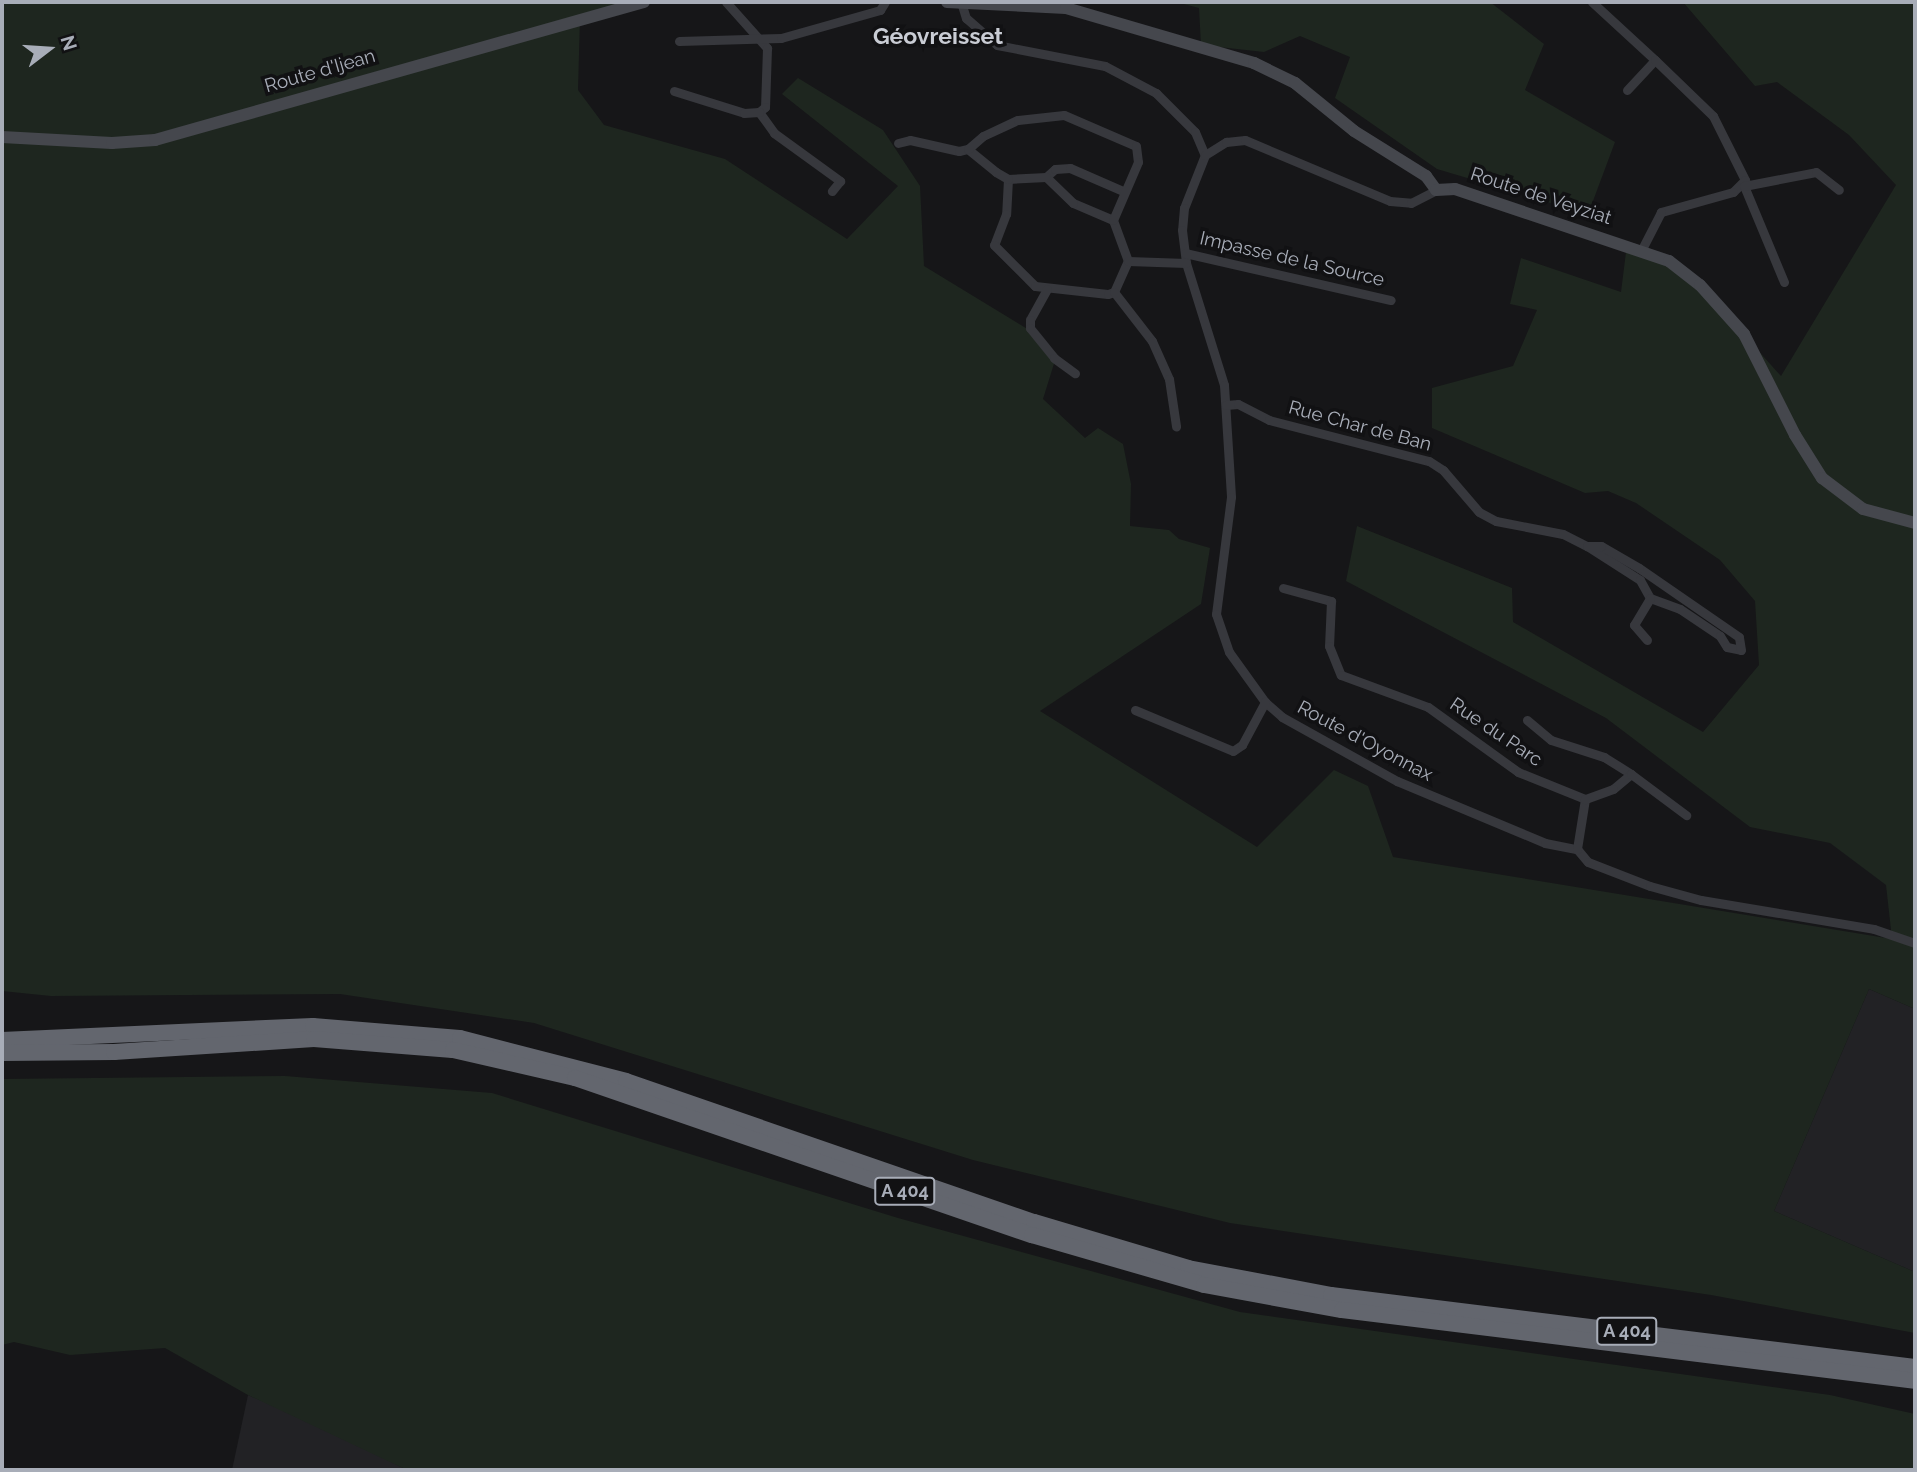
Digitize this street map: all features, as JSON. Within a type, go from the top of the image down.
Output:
[{"type":"highway","name":"A 404","points":[[2,1040],[313,1026],[460,1038],[626,1081],[1034,1222],[1188,1268],[1331,1295],[1915,1367]]},
{"type":"highway","name":"A 404","points":[[2,1053],[114,1052],[314,1039],[453,1050],[575,1078],[1064,1246],[1204,1285],[1342,1310],[1915,1381]]},
{"type":"highway","points":[[1774,1349],[1915,1358]]},
{"type":"highway","points":[[1811,1367],[1915,1391]]},
{"type":"street","name":"Route d'Ijean","points":[[2,137],[112,143],[155,140],[644,2]]},
{"type":"street","points":[[674,90],[744,113],[759,112],[765,107],[768,57],[762,38],[726,2]]},
{"type":"street","points":[[679,41],[762,38],[806,32],[880,10],[886,2]]},
{"type":"street","points":[[947,2],[961,2],[1066,8],[1254,63],[1295,83],[1354,131],[1426,176],[1436,190],[1411,203],[1390,201],[1245,140],[1226,142],[1205,155],[1195,132],[1156,93],[1086,61],[997,45],[966,18],[961,2]]},
{"type":"street","points":[[1592,2],[1713,116],[1743,172],[1744,186],[1784,282]]},
{"type":"street","points":[[1627,90],[1655,60]]},
{"type":"street","points":[[759,112],[774,133],[840,181],[832,191]]},
{"type":"street","points":[[898,143],[910,140],[959,151],[968,149],[1018,120],[1048,115],[1078,118],[1138,149],[1138,162],[1123,191],[1113,220],[1128,261],[1114,292]]},
{"type":"street","points":[[968,149],[1007,179],[1046,177],[1055,169],[1070,168],[1123,191]]},
{"type":"street","name":"Route d'Oyonnax","points":[[1205,155],[1184,208],[1185,258],[1219,363],[1226,405],[1231,497],[1216,614],[1229,652],[1265,702],[1312,735],[1408,786],[1554,846],[1577,849],[1588,862],[1650,886],[1701,900],[1874,929],[1915,943]]},
{"type":"street","points":[[1642,249],[1661,212],[1744,186],[1815,172],[1839,190]]},
{"type":"street","points":[[1046,177],[1073,203],[1113,220]]},
{"type":"street","points":[[1007,179],[1006,214],[994,245],[1030,283],[1047,289],[1114,292],[1140,321],[1158,354],[1169,379],[1176,426]]},
{"type":"street","name":"Route de Veyziat","points":[[1436,190],[1455,189],[1642,249],[1684,272],[1744,334],[1803,450],[1830,486],[1863,509],[1915,523]]},
{"type":"street","name":"Impasse de la Source","points":[[1128,261],[1185,258],[1391,300]]},
{"type":"street","points":[[1047,289],[1030,320],[1030,328],[1054,358],[1075,373]]},
{"type":"street","name":"Rue Char de Ban","points":[[1226,405],[1238,404],[1269,419],[1429,461],[1443,470],[1467,502],[1496,521],[1563,534],[1587,545],[1640,580],[1650,598],[1691,615],[1735,652],[1742,647],[1739,637],[1639,568],[1601,546],[1587,545]]},
{"type":"street","name":"Rue du Parc","points":[[1283,588],[1331,601],[1329,646],[1341,675],[1363,687],[1428,707],[1518,772],[1585,799]]},
{"type":"street","points":[[1647,640],[1634,625],[1650,598]]},
{"type":"street","points":[[1135,710],[1233,751],[1242,746],[1265,702]]},
{"type":"street","points":[[1527,720],[1551,740],[1604,757],[1686,815]]},
{"type":"street","points":[[1577,849],[1585,799],[1613,789],[1631,774]]},
{"type":"shaded area","points":[[2,2],[640,2],[580,18],[578,90],[604,125],[725,159],[847,239],[898,186],[782,94],[798,78],[883,130],[920,186],[924,266],[1029,330],[1057,354],[1043,399],[1085,438],[1098,428],[1123,444],[1131,484],[1130,526],[1169,530],[1179,539],[1210,548],[1201,604],[1040,711],[1257,847],[1334,770],[1368,786],[1393,857],[1892,939],[1886,885],[1830,843],[1750,827],[1606,718],[1346,581],[1357,526],[1512,588],[1513,622],[1703,732],[1759,665],[1755,601],[1720,560],[1636,503],[1608,491],[1585,493],[1432,428],[1432,388],[1513,366],[1537,310],[1510,304],[1521,258],[1621,292],[1626,252],[1677,260],[1781,376],[1896,185],[1849,135],[1777,82],[1755,86],[1683,2],[1915,2],[1915,1009],[1869,989],[1774,1211],[1915,1272],[1915,1333],[1711,1295],[1230,1223],[973,1160],[534,1023],[340,994],[51,996],[2,991]]},
{"type":"shaded area","points":[[1176,2],[1490,2],[1544,44],[1525,90],[1615,142],[1590,209],[1561,206],[1437,169],[1335,98],[1350,57],[1300,36],[1264,52],[1201,45],[1199,8]]},
{"type":"shaded area","points":[[1869,989],[1915,1009],[1915,1272],[1774,1211]]},
{"type":"shaded area","points":[[285,1076],[492,1093],[898,1218],[1240,1312],[1830,1395],[1915,1414],[1915,1470],[407,1470],[248,1395],[165,1348],[70,1355],[14,1342],[2,1345],[2,1079]]},
{"type":"shaded area","points":[[248,1395],[332,1431],[407,1470],[232,1470]]},
{"type":"district","name":"Géovreisset","points":[[938,36]]}]
